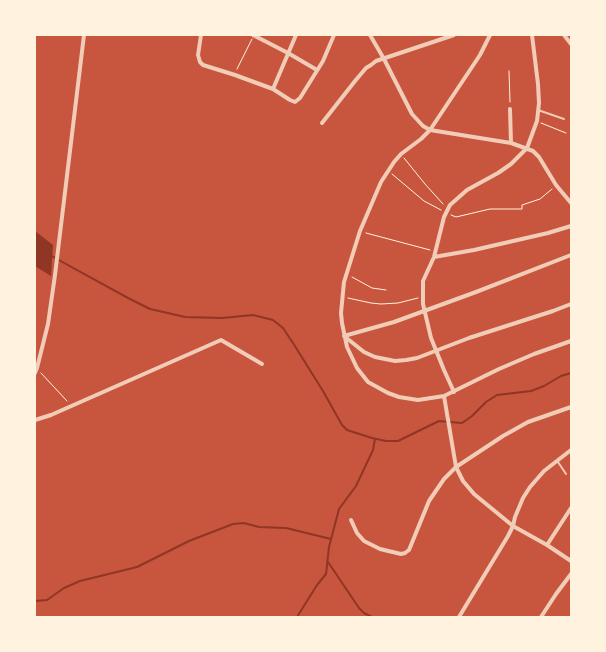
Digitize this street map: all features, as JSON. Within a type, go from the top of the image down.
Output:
[{"type":"street","points":[[36,371],[48,324],[56,275],[84,35]]},
{"type":"street","points":[[201,35],[198,55],[203,65],[273,89],[293,101],[297,101],[300,98],[323,61],[334,35]]},
{"type":"street","points":[[253,35],[317,70]]},
{"type":"street","points":[[273,89],[296,35]]},
{"type":"street","points":[[370,35],[412,114],[423,126],[430,130],[510,143],[527,148],[537,154],[556,185],[571,203]]},
{"type":"street","points":[[322,123],[366,68],[376,61],[454,35]]},
{"type":"street","points":[[490,35],[480,55],[430,130],[401,154],[381,182],[360,231],[346,274],[342,297],[344,336],[357,368],[368,382],[388,393],[410,400],[444,396],[499,369],[571,341]]},
{"type":"street","points":[[454,392],[436,352],[432,338],[425,311],[423,281],[436,251],[446,211],[454,200],[466,190],[504,169],[527,148],[537,121],[538,110],[538,84],[532,35]]},
{"type":"street","points":[[564,35],[571,44]]},
{"type":"street","points":[[510,109],[510,143]]},
{"type":"street","points":[[434,256],[474,250],[571,226]]},
{"type":"street","points":[[344,336],[425,311],[571,255]]},
{"type":"street","points":[[344,336],[364,352],[384,359],[406,360],[436,352],[469,338],[571,304]]},
{"type":"street","points":[[35,420],[51,415],[221,340],[262,364]]},
{"type":"street","points":[[444,396],[456,467],[463,482],[513,526],[571,561]]},
{"type":"street","points":[[351,520],[357,533],[364,541],[380,549],[401,554],[405,553],[409,550],[429,501],[444,479],[456,467],[528,422],[571,407]]},
{"type":"street","points":[[459,617],[508,536],[523,498],[530,487],[544,470],[571,450]]},
{"type":"street","points":[[547,546],[571,508]]},
{"type":"street","points":[[541,617],[571,574]]},
{"type":"lane","points":[[538,110],[564,119]]},
{"type":"lane","points":[[557,460],[566,474]]},
{"type":"path","points":[[235,75],[253,35]]},
{"type":"path","points":[[509,71],[510,109]]},
{"type":"path","points":[[537,121],[566,133]]},
{"type":"path","points":[[401,154],[446,211]]},
{"type":"path","points":[[388,170],[424,201],[456,216],[490,209],[522,208],[522,205],[540,199],[556,185]]},
{"type":"path","points":[[360,231],[436,251]]},
{"type":"path","points":[[346,274],[372,288],[386,290]]},
{"type":"path","points":[[342,297],[382,304],[398,303],[423,297]]},
{"type":"path","points":[[36,371],[71,406]]},
{"type":"shaded area","points":[[35,231],[53,245],[51,276],[35,266]]},
{"type":"waterway","points":[[50,255],[150,309],[185,317],[222,318],[253,315],[273,320],[283,328],[293,343],[342,425],[347,430],[372,438],[398,441],[439,421],[462,423],[497,395],[531,391],[571,373]]},
{"type":"waterway","points":[[297,617],[326,574],[329,547],[339,509],[356,486],[373,450],[375,439]]},
{"type":"waterway","points":[[35,601],[47,600],[64,588],[80,581],[137,567],[189,541],[233,524],[244,523],[259,527],[286,528],[331,539]]},
{"type":"waterway","points":[[328,562],[359,608],[372,617]]}]
